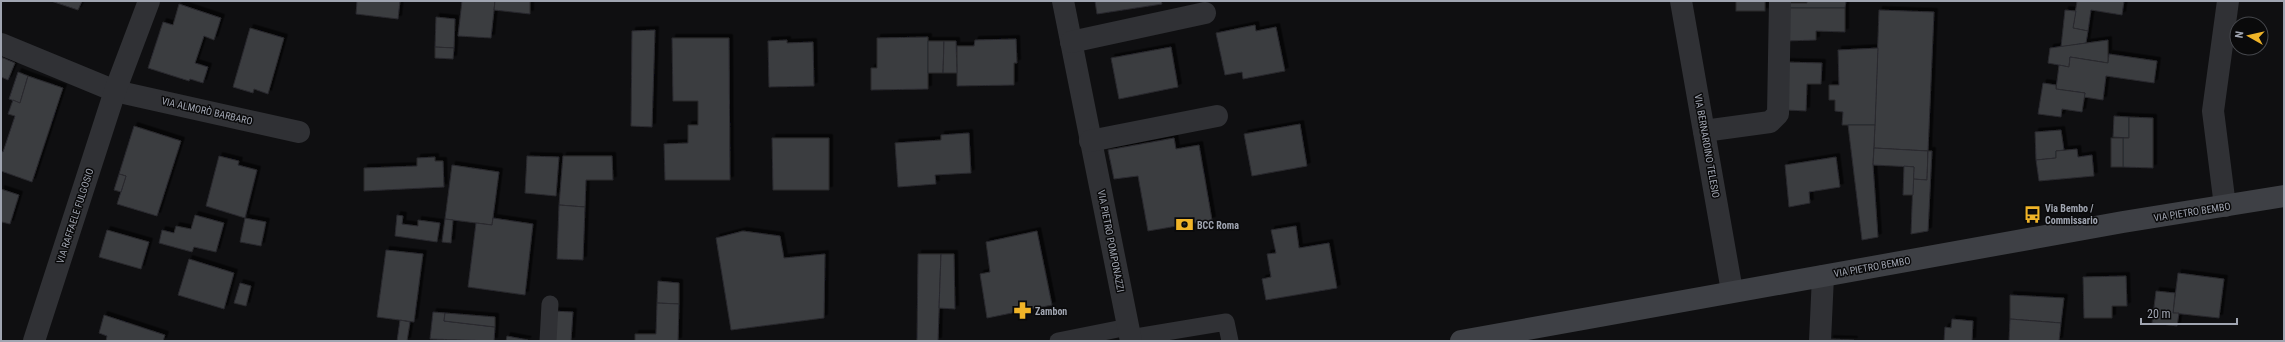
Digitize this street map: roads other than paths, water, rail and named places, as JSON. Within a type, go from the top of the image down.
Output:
[{"type":"main road","name":"VIA PIETRO BEMBO","points":[[1461,341],[1532,335],[1732,292],[2108,225],[2284,196]]},
{"type":"street","name":"VIA RAFFAELE FULGOSIO","points":[[34,341],[116,91],[149,1]]},
{"type":"street","name":"VIA PIETRO POMPONAZZI","points":[[1063,1],[1129,335]]},
{"type":"street","name":"VIA BERNARDINO TELESIO","points":[[1681,1],[1732,292]]},
{"type":"street","points":[[1704,132],[1770,122],[1778,114],[1780,1]]},
{"type":"street","points":[[2225,206],[2213,112],[2228,1]]},
{"type":"street","points":[[1071,42],[1205,13]]},
{"type":"street","points":[[1,44],[116,91]]},
{"type":"street","name":"VIA ALMORÒ BARBARO","points":[[116,91],[299,132]]},
{"type":"street","points":[[1090,141],[1217,116]]},
{"type":"street","points":[[1820,341],[1823,276]]},
{"type":"lane","points":[[548,341],[550,304]]},
{"type":"lane","points":[[1058,341],[1129,335],[1226,322],[1230,341]]},
{"type":"place","name":"Via Bembo / Commissario","points":[[2032,214]]},
{"type":"place","name":"BCC Roma","points":[[1184,225]]},
{"type":"place","name":"Zambon","points":[[1022,311]]}]
